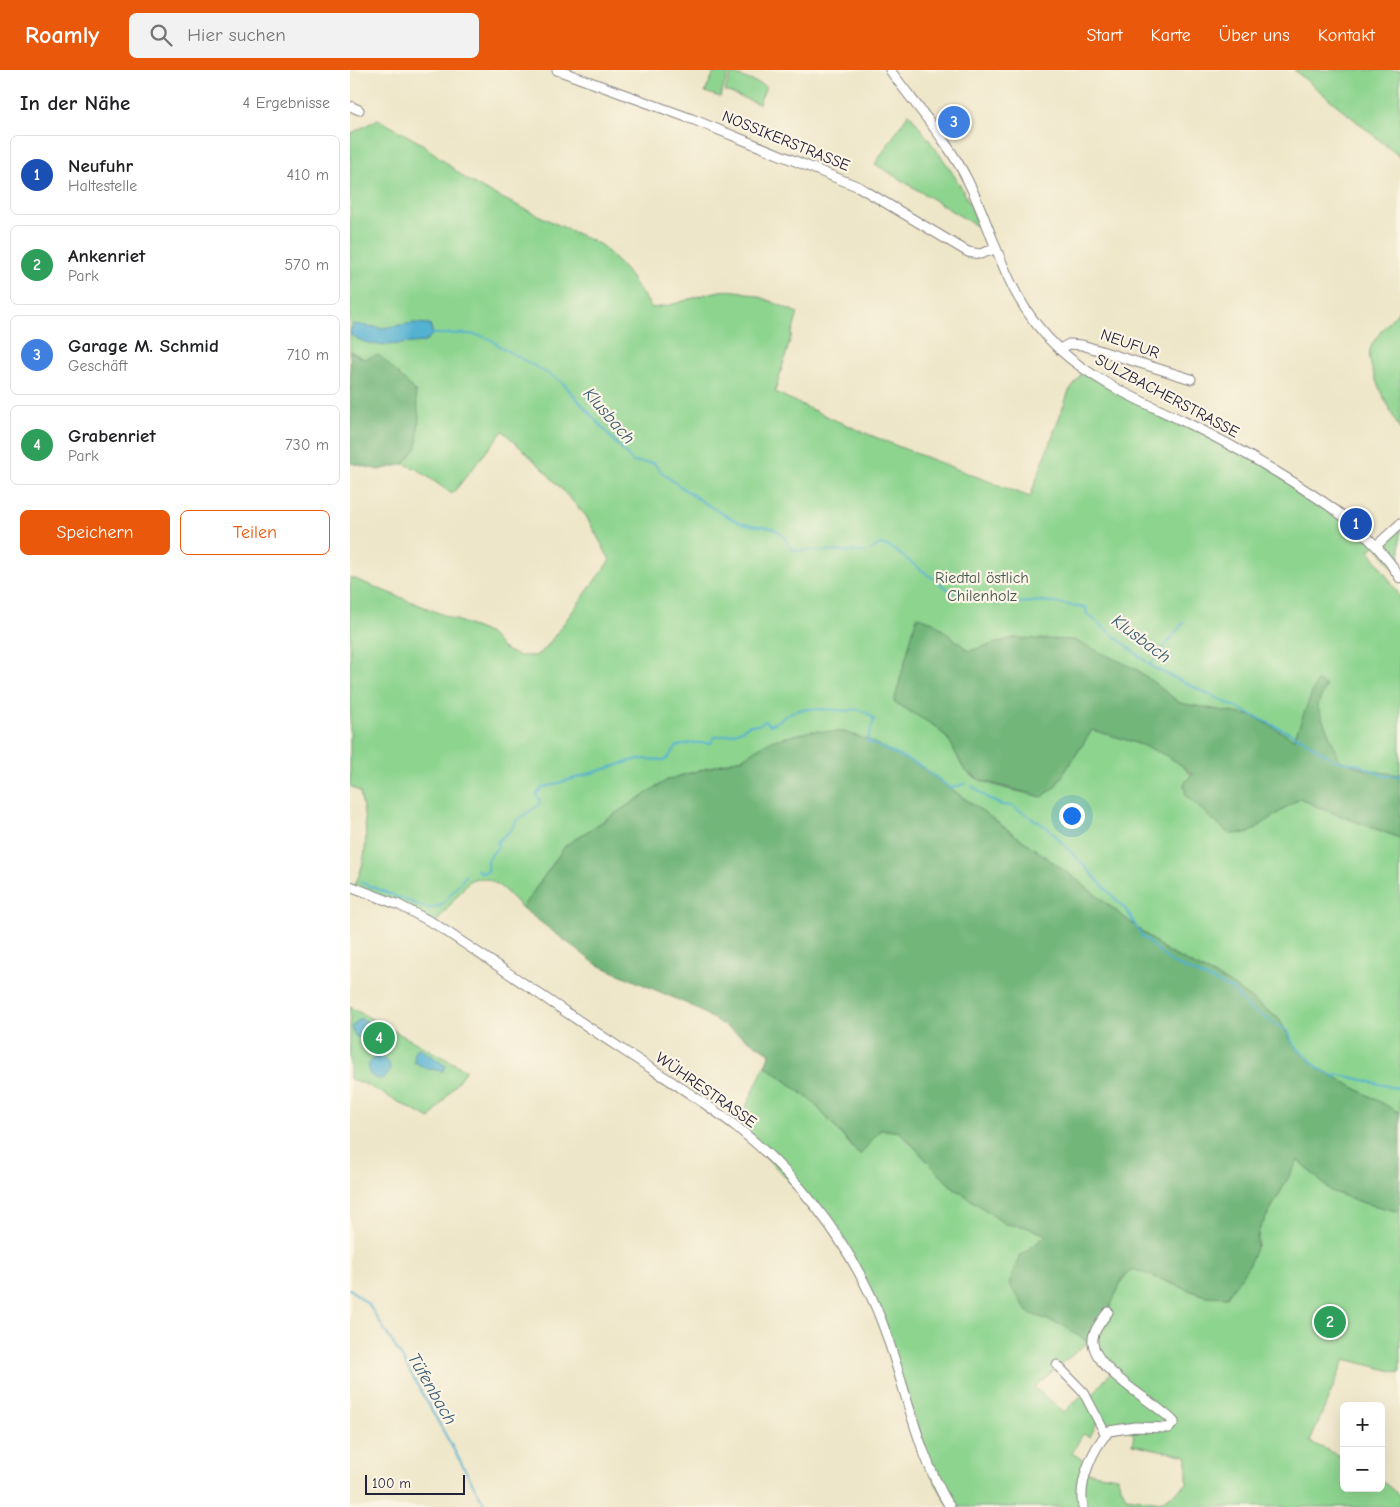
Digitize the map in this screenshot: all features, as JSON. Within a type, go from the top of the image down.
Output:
[{"type":"street","name":"NOSSIKERSTRASSE","points":[[557,70],[692,119],[859,187],[968,252],[980,254],[995,249]]},
{"type":"street","name":"SULZBACHERSTRASSE","points":[[890,70],[958,163],[976,198],[1005,273],[1025,309],[1060,349],[1084,370],[1108,385],[1207,433],[1268,467],[1341,513],[1376,545],[1400,578]]},
{"type":"street","points":[[350,106],[360,110]]},
{"type":"street","name":"NEUFUR","points":[[1060,349],[1069,344],[1082,345],[1190,379]]},
{"type":"street","points":[[1376,545],[1400,524]]},
{"type":"street","name":"WÜHRESTRASSE","points":[[350,886],[399,905],[435,924],[737,1127],[774,1159],[799,1185],[825,1218],[866,1284],[892,1350],[918,1435],[936,1484],[950,1507]]},
{"type":"street","points":[[1083,1507],[1081,1495],[1083,1480],[1106,1435],[1115,1429],[1135,1427],[1169,1428],[1174,1422],[1111,1372],[1095,1349],[1092,1340],[1094,1334],[1108,1312]]},
{"type":"street","points":[[1057,1365],[1084,1393],[1106,1435]]},
{"type":"green space","points":[[715,70],[729,72],[720,97],[705,92]]},
{"type":"green space","points":[[1294,70],[1400,70],[1400,157]]},
{"type":"green space","points":[[731,73],[766,86],[759,104],[725,91]]},
{"type":"green space","points":[[909,113],[958,182],[973,211],[978,227],[875,164]]},
{"type":"green space","name":"Riedtal östlich Chilenholz","points":[[378,119],[424,145],[466,179],[487,191],[601,245],[626,271],[652,308],[730,290],[760,297],[798,313],[775,392],[806,407],[901,447],[1030,497],[1069,391],[1084,370],[1268,467],[1376,545],[1369,550],[1400,596],[1400,778],[1384,776],[1180,703],[1136,669],[1014,638],[969,651],[933,622],[894,702],[936,728],[951,744],[963,767],[971,775],[1001,787],[1042,797],[1055,787],[1092,730],[1125,739],[1173,757],[1249,833],[1300,798],[1320,808],[1400,838],[1400,1016],[1398,1019],[1400,1021],[1400,1113],[1319,1068],[1293,1044],[1279,1019],[1229,983],[1168,952],[1072,876],[921,767],[812,731],[770,741],[743,758],[669,779],[566,845],[522,908],[498,885],[491,881],[477,878],[469,881],[435,924],[354,887],[363,863],[366,840],[360,792],[350,786],[350,577],[486,632],[502,648],[518,656],[535,656],[545,649],[610,560],[586,516],[542,468],[503,431],[452,494],[417,469],[404,464],[417,447],[364,359],[350,351],[350,134]]},
{"type":"green space","points":[[1400,309],[1400,430],[1375,378],[1371,367],[1370,350],[1383,329]]},
{"type":"green space","points":[[350,351],[364,359],[379,355],[415,391],[419,417],[417,447],[404,464],[379,470],[350,463]]},
{"type":"green space","points":[[1400,524],[1400,578],[1376,545]]},
{"type":"green space","points":[[917,616],[933,622],[969,651],[1014,638],[1074,640],[1136,669],[1180,703],[1253,716],[1294,739],[1317,680],[1326,686],[1317,706],[1340,760],[1367,770],[1400,775],[1400,838],[1320,808],[1300,798],[1249,833],[1229,834],[1186,796],[1184,784],[1192,774],[1181,765],[1145,746],[1092,730],[1055,787],[1042,797],[982,781],[965,771],[949,740],[936,727],[894,702]]},
{"type":"green space","points":[[812,731],[844,732],[869,740],[921,767],[1072,876],[1168,952],[1229,983],[1279,1019],[1293,1044],[1319,1068],[1400,1113],[1400,1212],[1364,1203],[1331,1191],[1298,1160],[1258,1232],[1252,1258],[1227,1297],[1205,1296],[1133,1269],[1123,1277],[1108,1312],[1092,1340],[1088,1342],[1064,1326],[1029,1313],[1009,1284],[1019,1257],[1047,1235],[1023,1226],[1005,1224],[949,1184],[900,1132],[881,1129],[860,1155],[812,1101],[765,1065],[770,1053],[690,1005],[596,964],[522,908],[566,845],[669,779],[743,758],[770,741]]},
{"type":"green space","points":[[350,886],[354,887],[350,894]]},
{"type":"green space","points":[[350,1007],[466,1070],[430,1119],[363,1083],[350,1079]]},
{"type":"green space","points":[[765,1065],[812,1101],[859,1155],[881,1129],[900,1132],[949,1184],[1005,1224],[1023,1226],[1047,1235],[1019,1257],[1029,1313],[1064,1326],[1088,1342],[1034,1387],[1064,1412],[1084,1393],[1088,1400],[1111,1372],[1092,1340],[1127,1272],[1134,1269],[1205,1296],[1258,1245],[1258,1232],[1298,1160],[1331,1191],[1364,1203],[1400,1212],[1400,1373],[1345,1359],[1310,1442],[1340,1456],[1340,1492],[1385,1492],[1385,1483],[1400,1496],[1400,1507],[950,1507],[936,1484],[877,1309],[825,1218],[737,1127]],"holes":[[[1097,1422],[1109,1431],[1126,1428],[1134,1435],[1132,1444],[1187,1456],[1187,1484],[1161,1502],[1126,1497],[1117,1477],[1087,1472],[1089,1464],[1072,1453],[1083,1434],[1090,1437]]]},
{"type":"water","points":[[414,323],[430,324],[433,334],[425,342],[376,344],[367,343],[350,334],[353,324],[381,328]]},
{"type":"water","points":[[360,1018],[374,1025],[376,1030],[369,1041],[355,1036],[352,1027]]},
{"type":"water","points":[[419,1048],[446,1066],[443,1071],[428,1069],[414,1062],[415,1051]]},
{"type":"water","points":[[379,1057],[387,1060],[390,1068],[387,1076],[379,1079],[371,1076],[368,1068],[371,1060]]},
{"type":"waterway","name":"Klusbach","points":[[431,334],[467,334],[485,337],[561,381],[633,462],[654,463],[668,478],[709,506],[734,520],[776,530],[784,536],[792,550],[865,552]]},
{"type":"waterway","name":"Klusbach","points":[[871,550],[880,544],[890,547],[949,590],[983,602],[1008,604],[1043,601],[1087,608],[1086,613],[1154,668],[1302,739],[1336,761],[1358,764],[1384,776],[1400,776]]},
{"type":"waterway","points":[[1150,665],[1184,622]]},
{"type":"waterway","points":[[477,870],[483,873],[488,871],[488,860],[498,846],[497,842],[511,830],[517,820],[539,805],[540,800],[536,795],[542,788],[638,759],[666,760],[677,746],[692,743],[711,743],[714,737],[733,734],[749,725],[758,725],[765,721],[770,725],[795,711],[818,709],[862,711],[874,720],[867,741],[921,766],[950,788],[965,784]]},
{"type":"waterway","points":[[972,786],[986,797],[1001,805],[1012,806],[1048,828],[1127,911],[1141,935],[1172,963],[1232,989],[1248,1008],[1288,1031],[1293,1044],[1319,1068],[1335,1078],[1337,1074],[1400,1089]]},
{"type":"waterway","points":[[360,882],[428,909],[442,905],[466,875]]},
{"type":"waterway","name":"Tüfenbach","points":[[350,1289],[369,1305],[404,1361],[486,1507]]},
{"type":"place","name":"Garage M. Schmid","points":[[954,122]]},
{"type":"place","name":"Neufuhr","points":[[1356,524]]},
{"type":"place","name":"Grabenriet","points":[[379,1038]]},
{"type":"place","name":"Ankenriet","points":[[1330,1322]]}]
